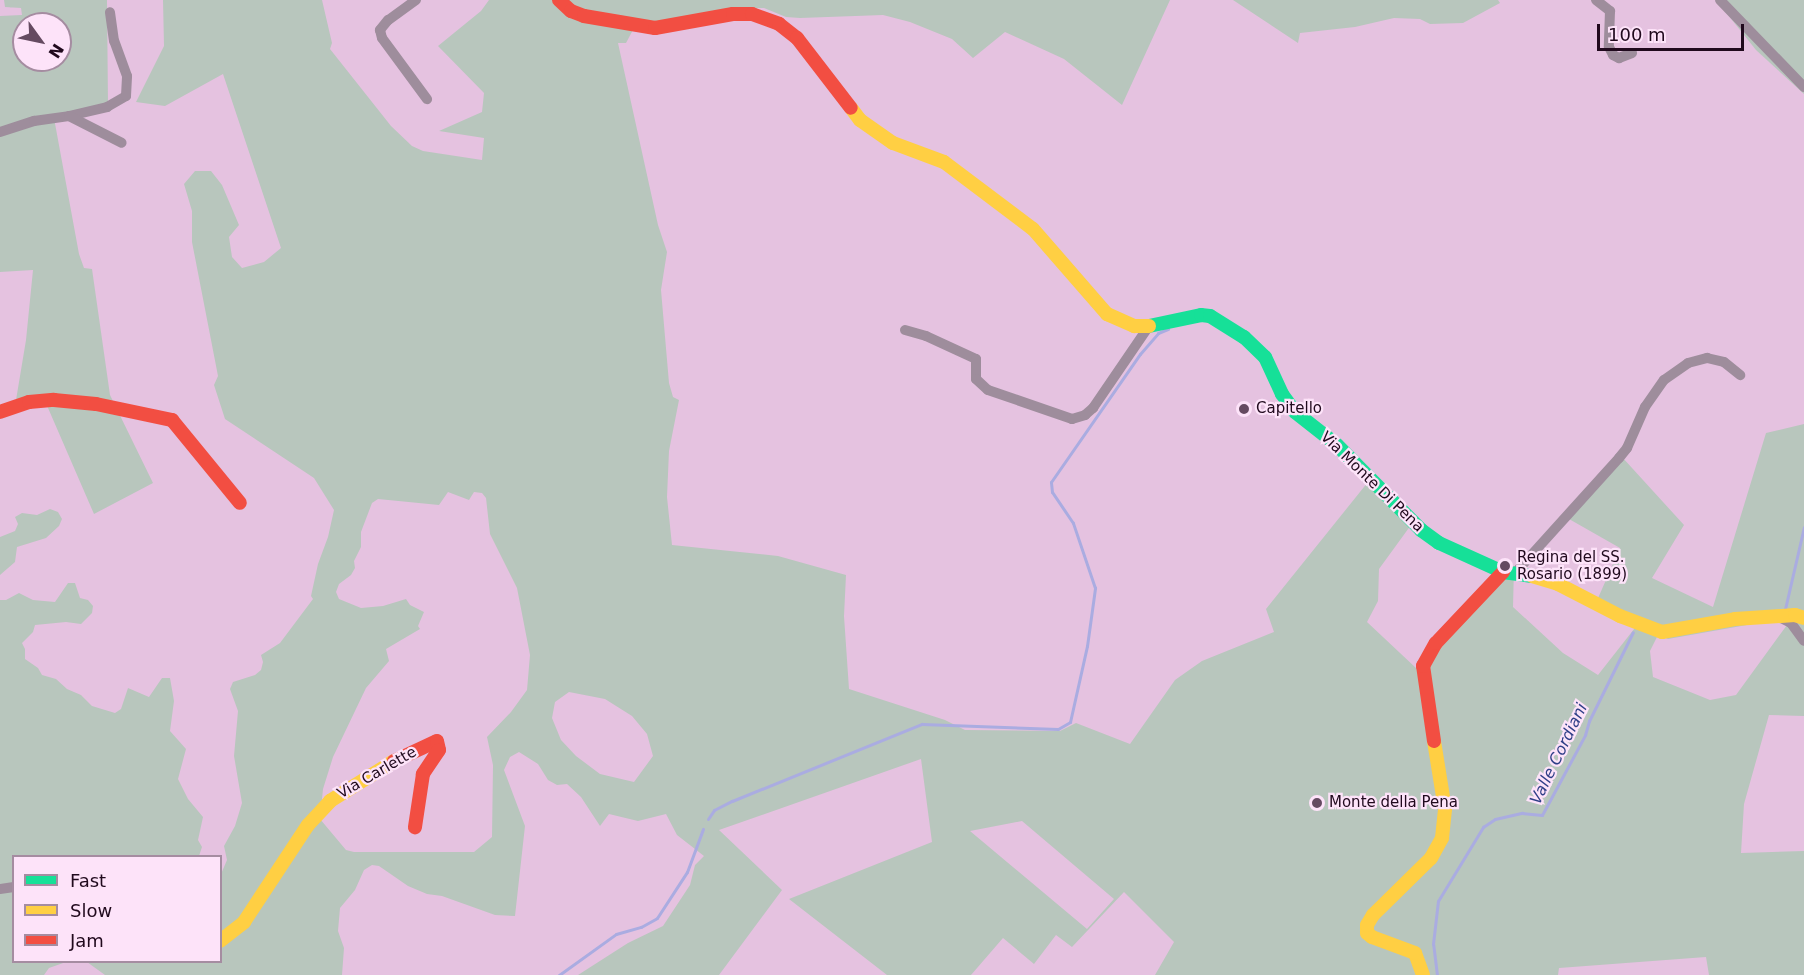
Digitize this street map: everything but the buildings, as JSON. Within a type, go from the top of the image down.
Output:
[{"type":"street","points":[[416,0],[388,20],[380,30],[382,38],[427,99]]},
{"type":"street","name":"Via Monte Di Pena","points":[[559,0],[571,11],[584,16],[655,28],[733,14],[752,14],[779,24],[797,38],[847,103],[872,129],[892,143],[929,154],[944,162],[1033,229],[1107,314],[1134,326],[1149,326],[1201,315],[1221,321],[1265,357],[1282,394],[1295,412],[1354,460],[1421,530],[1439,543],[1509,572]]},
{"type":"street","points":[[1596,0],[1610,11],[1609,47],[1613,55],[1619,58],[1632,53]]},
{"type":"street","points":[[1720,0],[1804,87]]},
{"type":"street","points":[[0,132],[34,121],[106,107],[126,96],[127,76],[114,41],[110,12]]},
{"type":"street","points":[[69,116],[122,143]]},
{"type":"street","points":[[905,330],[926,336],[976,359],[976,379],[988,390],[1072,419],[1093,408],[1149,326]]},
{"type":"street","points":[[1423,975],[1419,958],[1415,953],[1372,937],[1367,933],[1367,925],[1373,915],[1426,863],[1442,838],[1444,809],[1442,784],[1425,693],[1423,666],[1436,643],[1509,572],[1619,458],[1627,448],[1650,398],[1664,380],[1688,363],[1707,358],[1724,362],[1740,375]]},
{"type":"street","points":[[0,412],[29,402],[54,400],[96,404],[172,420],[240,503]]},
{"type":"street","points":[[1509,572],[1558,584],[1620,616],[1662,632],[1686,630],[1715,622],[1795,615],[1804,618]]},
{"type":"street","points":[[1779,617],[1791,623],[1804,640]]},
{"type":"street","name":"Via Carlette","points":[[222,939],[244,922],[308,825],[330,801],[400,757],[437,741],[439,750],[428,763],[423,774],[415,827]]},
{"type":"shaded area","points":[[4,0],[107,0],[108,105],[54,118],[79,254],[84,268],[92,269],[110,395],[153,483],[94,514],[45,401],[15,406],[26,340],[33,270],[0,272],[0,16],[12,15],[12,72],[72,72],[72,12],[22,12],[21,8],[5,7]]},
{"type":"shaded area","points":[[163,0],[322,0],[332,43],[330,49],[391,126],[412,146],[423,151],[482,160],[484,138],[439,131],[482,112],[484,93],[438,46],[481,11],[489,0],[1170,0],[1122,105],[1064,59],[1005,32],[973,58],[952,39],[910,22],[883,15],[800,18],[786,17],[764,8],[732,8],[634,28],[626,43],[618,43],[658,225],[667,252],[661,290],[669,383],[673,397],[679,400],[669,451],[667,497],[672,545],[778,556],[846,575],[844,616],[849,689],[945,720],[965,730],[1060,731],[1076,723],[1130,744],[1175,680],[1202,661],[1274,632],[1266,609],[1368,482],[1411,525],[1379,569],[1378,601],[1367,622],[1416,668],[1514,568],[1513,607],[1563,653],[1598,675],[1638,624],[1595,605],[1620,548],[1569,519],[1622,457],[1684,525],[1652,578],[1713,607],[1766,433],[1804,424],[1804,716],[1769,715],[1744,804],[1741,853],[1804,851],[1804,975],[1709,975],[1706,957],[1559,968],[1558,975],[1155,975],[1174,942],[1124,892],[1072,947],[1056,935],[1034,964],[1003,938],[971,975],[887,975],[789,899],[932,842],[921,759],[719,830],[782,890],[719,975],[578,975],[628,943],[663,926],[690,885],[695,865],[704,856],[677,835],[666,814],[638,821],[609,814],[600,826],[581,797],[567,784],[557,785],[548,780],[538,764],[519,752],[510,757],[504,770],[525,826],[515,916],[495,915],[442,896],[427,894],[408,886],[379,866],[372,865],[364,870],[355,890],[340,908],[338,931],[344,948],[342,975],[105,975],[88,963],[222,963],[222,872],[227,860],[224,846],[235,826],[242,803],[234,756],[238,711],[230,689],[233,682],[255,675],[261,670],[263,662],[261,655],[280,643],[313,599],[311,596],[318,564],[328,537],[334,510],[314,478],[225,419],[214,385],[218,376],[192,242],[192,211],[184,184],[195,171],[211,171],[222,185],[239,225],[229,237],[232,257],[242,268],[264,262],[281,248],[223,74],[165,106],[136,102],[164,46]],"holes":[[[448,492],[469,500],[474,492],[482,493],[486,498],[490,534],[517,588],[530,655],[527,690],[511,712],[487,737],[493,765],[492,837],[474,852],[354,852],[346,850],[320,819],[323,789],[333,757],[366,688],[389,661],[386,649],[420,629],[418,626],[424,612],[410,605],[406,599],[383,606],[361,608],[339,599],[336,592],[339,584],[351,575],[355,568],[354,561],[361,547],[361,532],[372,503],[378,499],[439,505]],[[1775,620],[1787,625],[1736,695],[1710,700],[1653,677],[1650,651],[1658,635],[1668,639]],[[569,692],[605,699],[632,716],[647,734],[653,756],[634,782],[600,774],[576,756],[561,740],[552,718],[555,702]],[[1022,821],[1114,899],[1087,929],[970,831]]]},
{"type":"shaded area","points":[[1233,0],[1498,0],[1500,3],[1463,23],[1430,24],[1420,19],[1394,18],[1355,27],[1300,33],[1298,43]]},
{"type":"shaded area","points":[[1716,0],[1804,0],[1804,94],[1756,50]]},
{"type":"shaded area","points":[[50,509],[58,512],[62,519],[59,526],[46,538],[17,547],[15,562],[0,575],[0,537],[15,531],[18,524],[15,517],[22,513],[37,515]]},
{"type":"shaded area","points":[[68,583],[75,583],[80,598],[88,600],[93,606],[92,613],[81,624],[66,622],[35,625],[33,632],[22,643],[25,649],[25,659],[38,668],[42,675],[56,679],[67,689],[81,695],[92,706],[115,713],[121,709],[128,688],[149,697],[162,678],[170,678],[174,701],[170,731],[186,749],[178,779],[188,799],[203,817],[198,840],[202,847],[199,855],[12,855],[12,963],[63,963],[49,968],[44,975],[0,975],[0,600],[6,600],[19,593],[33,600],[55,602]]},
{"type":"waterway","points":[[708,819],[714,810],[732,801],[922,724],[1058,729],[1070,722],[1087,646],[1095,588],[1073,523],[1052,492],[1051,482],[1140,354],[1158,333],[1168,329]]},
{"type":"waterway","name":"Valle Cordiani","points":[[1785,609],[1804,527]]},
{"type":"waterway","name":"Valle Cordiani","points":[[1437,975],[1433,944],[1438,901],[1483,827],[1495,819],[1522,813],[1542,815],[1585,735],[1589,721],[1633,632]]},
{"type":"waterway","points":[[559,975],[616,934],[641,927],[657,918],[687,872],[703,829]]},
{"type":"traffic: fast","points":[[1149,326],[1201,315],[1210,316],[1244,337],[1265,357],[1282,394],[1295,412],[1337,445],[1421,530],[1439,543],[1503,572],[1532,576]]},
{"type":"traffic: slow","points":[[851,108],[860,120],[893,143],[944,162],[1033,229],[1107,314],[1134,326],[1149,326]]},
{"type":"traffic: slow","points":[[1532,576],[1558,584],[1620,616],[1662,632],[1735,619],[1795,615],[1804,618]]},
{"type":"traffic: slow","points":[[1423,975],[1415,953],[1372,937],[1367,933],[1367,925],[1373,915],[1431,858],[1442,838],[1445,809],[1434,741]]},
{"type":"traffic: slow","points":[[222,939],[244,922],[308,825],[330,801],[394,761]]},
{"type":"traffic: jam","points":[[559,0],[571,11],[584,16],[655,28],[733,14],[752,14],[779,24],[797,38],[851,108]]},
{"type":"traffic: jam","points":[[0,412],[29,402],[54,400],[96,404],[172,420],[240,503]]},
{"type":"traffic: jam","points":[[1434,741],[1423,666],[1436,643],[1503,572]]},
{"type":"traffic: jam","points":[[394,761],[437,741],[439,750],[423,774],[415,827]]},
{"type":"place","name":"Capitello","points":[[1244,409]]},
{"type":"place","name":"Regina del SS. Rosario (1899)","points":[[1505,566]]},
{"type":"place","name":"Monte della Pena","points":[[1317,803]]}]
